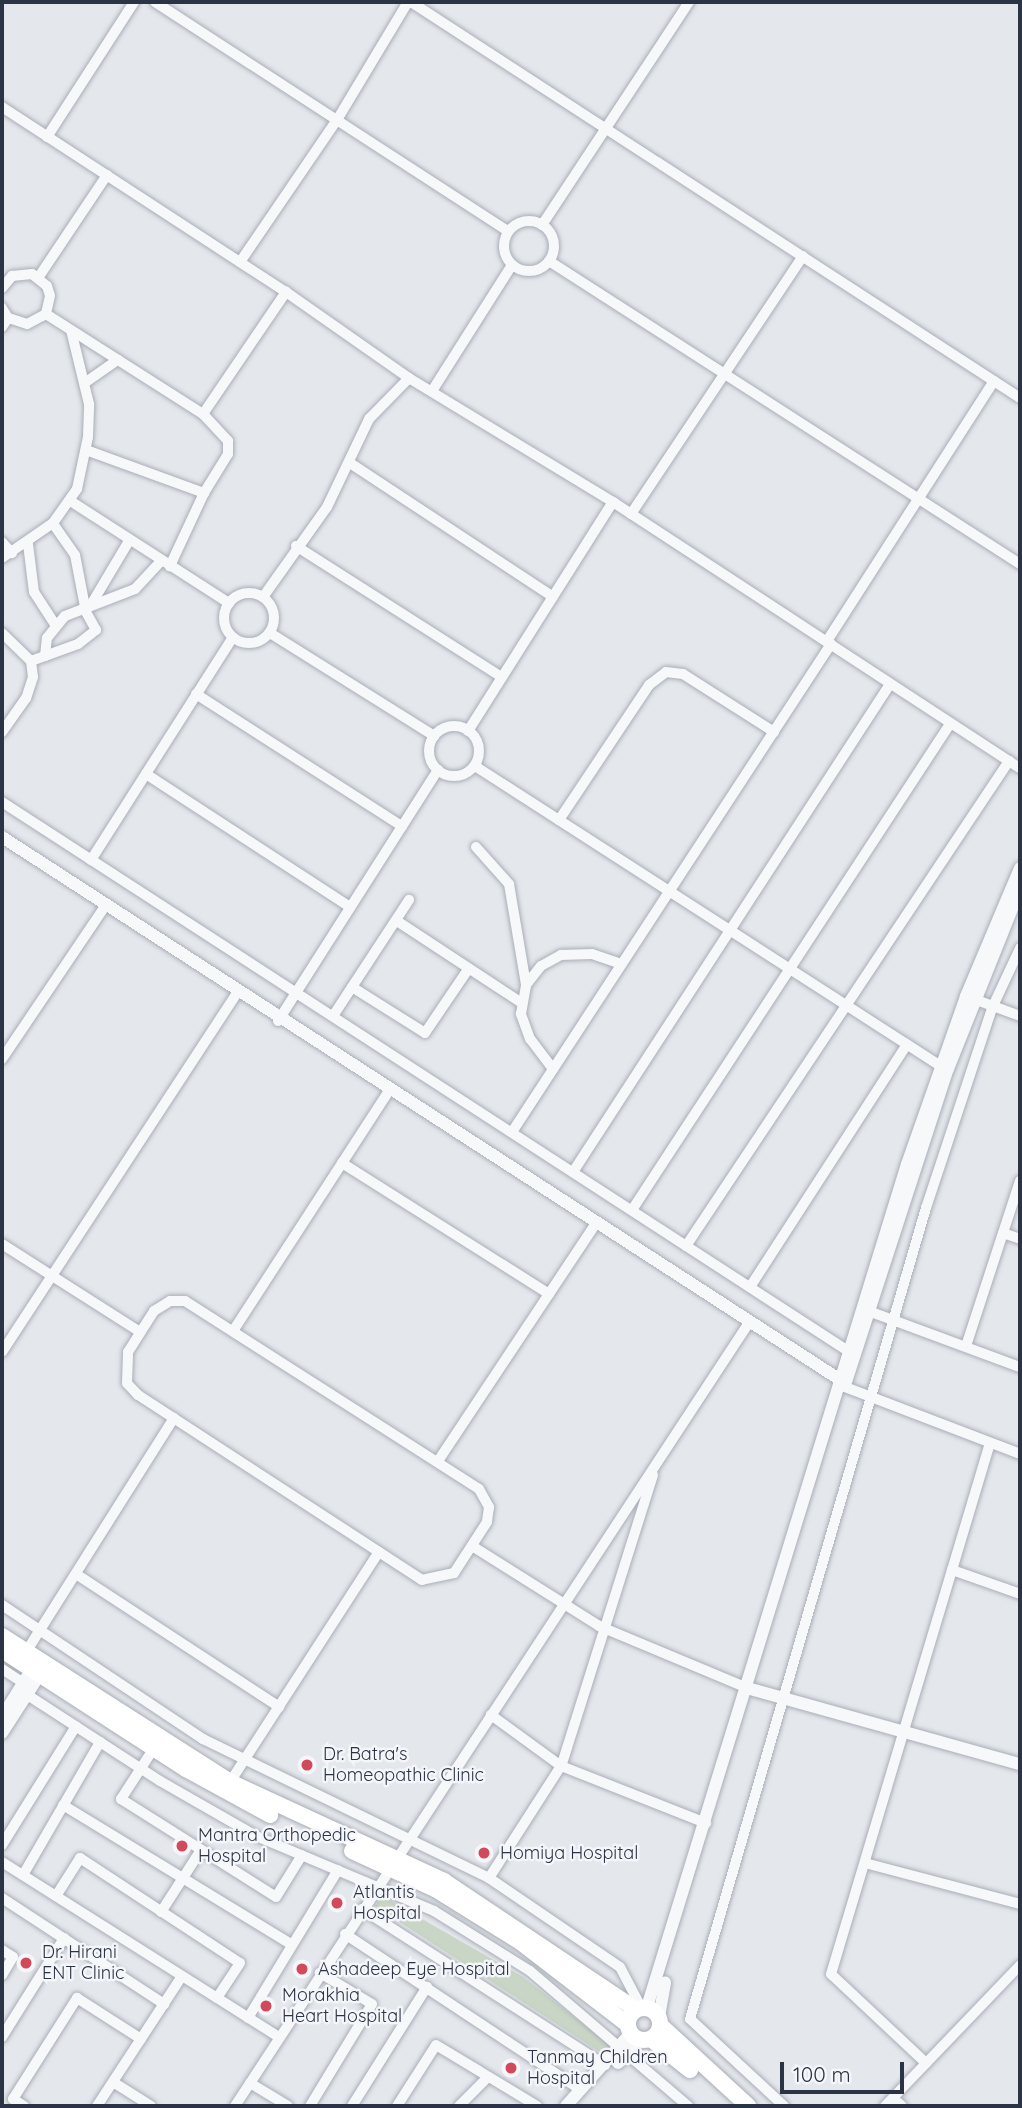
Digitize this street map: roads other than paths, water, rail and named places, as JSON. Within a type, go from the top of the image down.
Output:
[{"type":"main road","points":[[2,1636],[33,1673],[230,1782],[394,1863],[519,1941],[748,2106]]},
{"type":"main road","points":[[2,1650],[33,1673],[245,1803],[394,1863]]},
{"type":"main road","points":[[640,2027],[732,2106]]},
{"type":"street","points":[[47,136],[134,2]]},
{"type":"street","points":[[155,2],[508,231]]},
{"type":"street","points":[[240,262],[337,120],[410,2],[1020,397]]},
{"type":"street","points":[[542,225],[689,2]]},
{"type":"street","points":[[2,107],[286,292],[409,378],[613,502],[1020,768]]},
{"type":"street","points":[[38,278],[107,175]]},
{"type":"street","points":[[526,220],[542,225],[554,243],[549,261],[531,271],[512,265],[503,249],[508,231],[526,220]]},
{"type":"street","points":[[631,514],[803,256]]},
{"type":"street","points":[[549,261],[1020,564]]},
{"type":"street","points":[[432,391],[512,265]]},
{"type":"street","points":[[3,285],[22,273],[38,278],[50,296],[46,314],[27,324],[4,318]]},
{"type":"street","points":[[203,414],[286,292]]},
{"type":"street","points":[[45,656],[46,642],[56,626],[89,605],[135,589],[166,564],[230,448],[203,414],[46,314]]},
{"type":"street","points":[[2,558],[28,544],[72,502],[86,450],[89,404],[86,382],[71,330]]},
{"type":"street","points":[[86,382],[118,360]]},
{"type":"street","points":[[263,597],[296,546],[327,507],[369,419],[409,378]]},
{"type":"street","points":[[512,1132],[774,732],[994,381]]},
{"type":"street","points":[[86,450],[204,493]]},
{"type":"street","points":[[350,463],[553,597]]},
{"type":"street","points":[[72,502],[229,604]]},
{"type":"street","points":[[468,731],[613,502]]},
{"type":"street","points":[[31,661],[95,633],[96,623],[75,555],[53,523]]},
{"type":"street","points":[[89,605],[130,541]]},
{"type":"street","points":[[2,542],[12,553]]},
{"type":"street","points":[[28,544],[34,592],[56,626]]},
{"type":"street","points":[[296,546],[502,677]]},
{"type":"street","points":[[246,593],[263,597],[275,616],[270,633],[252,644],[233,638],[224,622],[229,604],[246,593]]},
{"type":"street","points":[[2,633],[31,661],[31,688],[2,732]]},
{"type":"street","points":[[270,633],[434,736]]},
{"type":"street","points":[[91,860],[233,638]]},
{"type":"street","points":[[559,820],[649,685],[666,672],[683,674],[774,732]]},
{"type":"street","points":[[573,1172],[890,684]]},
{"type":"street","points":[[196,694],[402,826]]},
{"type":"street","points":[[632,1210],[950,723]]},
{"type":"street","points":[[452,726],[468,731],[480,749],[475,766],[457,777],[438,770],[429,755],[434,736],[452,726]]},
{"type":"street","points":[[686,1246],[1009,761]]},
{"type":"street","points":[[475,766],[939,1065]]},
{"type":"street","points":[[279,1019],[438,770]]},
{"type":"street","points":[[146,774],[350,907]]},
{"type":"street","points":[[2,802],[848,1351]]},
{"type":"street","points":[[2,839],[844,1384],[872,1398],[1020,1454]]},
{"type":"street","points":[[476,847],[509,884],[526,985],[522,1003],[530,1039],[553,1069]]},
{"type":"street","points":[[844,1384],[848,1351],[866,1310],[970,998],[1020,868]]},
{"type":"street","points":[[577,2106],[640,2027],[750,1689],[939,1065],[1020,889]]},
{"type":"street","points":[[332,1016],[409,900]]},
{"type":"street","points":[[2,1059],[105,906]]},
{"type":"street","points":[[397,921],[522,1003]]},
{"type":"street","points":[[784,2106],[690,2020],[894,1319],[993,1006],[1020,948]]},
{"type":"street","points":[[526,985],[541,965],[561,955],[592,954],[621,964]]},
{"type":"street","points":[[352,987],[425,1033],[469,968]]},
{"type":"street","points":[[2,1352],[237,992]]},
{"type":"street","points":[[970,998],[1020,1016]]},
{"type":"street","points":[[750,1287],[907,1044]]},
{"type":"street","points":[[233,1331],[389,1091]]},
{"type":"street","points":[[342,1163],[549,1294]]},
{"type":"street","points":[[966,1346],[1020,1181]]},
{"type":"street","points":[[438,1461],[595,1225]]},
{"type":"street","points":[[1003,1233],[1020,1239]]},
{"type":"street","points":[[2,1244],[140,1332]]},
{"type":"street","points":[[170,1301],[185,1301],[233,1331],[479,1489],[489,1507],[487,1522],[454,1573],[441,1579],[422,1580],[174,1418],[127,1383],[128,1352],[154,1311],[170,1301]]},
{"type":"street","points":[[866,1310],[1020,1367]]},
{"type":"street","points":[[235,2106],[345,1934],[748,1323]]},
{"type":"street","points":[[2,1733],[33,1673],[40,1630],[174,1418]]},
{"type":"street","points":[[926,2063],[831,1974],[990,1443]]},
{"type":"street","points":[[489,1878],[561,1766],[607,1629],[656,1464]]},
{"type":"street","points":[[472,1546],[563,1605],[607,1629],[750,1689],[1020,1764]]},
{"type":"street","points":[[230,1782],[379,1552]]},
{"type":"street","points":[[952,1570],[1020,1594]]},
{"type":"street","points":[[76,1574],[279,1706]]},
{"type":"street","points":[[2,1605],[243,1762],[410,1838],[489,1878],[620,1967],[640,2027],[688,2106]]},
{"type":"street","points":[[2,1669],[33,1673],[76,1726],[256,1836],[434,1911],[530,1971],[640,2027]]},
{"type":"street","points":[[2,1717],[33,1673]]},
{"type":"street","points":[[566,2106],[640,2027],[750,1689]]},
{"type":"street","points":[[491,1715],[561,1766],[706,1823]]},
{"type":"street","points":[[2,1844],[76,1726]]},
{"type":"street","points":[[23,1875],[100,1742]]},
{"type":"street","points":[[154,1748],[121,1800],[276,1897],[302,1855]]},
{"type":"street","points":[[63,1805],[185,1875],[292,1945]]},
{"type":"street","points":[[161,1912],[201,1850]]},
{"type":"street","points":[[56,1896],[80,1858],[240,1963],[217,1998]]},
{"type":"street","points":[[2,1862],[279,2037]]},
{"type":"street","points":[[865,1863],[1020,1904]]},
{"type":"street","points":[[248,2018],[338,1870]]},
{"type":"street","points":[[2,1898],[164,2004]]},
{"type":"street","points":[[362,1909],[605,2065]]},
{"type":"street","points":[[345,1934],[581,2090]]},
{"type":"street","points":[[2,2037],[64,1938]]},
{"type":"street","points":[[2,1950],[13,1957],[2,1975]]},
{"type":"street","points":[[885,2106],[1020,1965]]},
{"type":"street","points":[[310,2106],[372,2004],[320,1973]]},
{"type":"street","points":[[97,2106],[182,1976]]},
{"type":"street","points":[[352,2106],[427,1987]]},
{"type":"street","points":[[24,2106],[13,2099],[77,1998],[141,2039]]},
{"type":"street","points":[[397,2106],[436,2045],[537,2106]]},
{"type":"street","points":[[459,2106],[488,2077]]},
{"type":"street","points":[[113,2082],[151,2106]]},
{"type":"street","points":[[250,2083],[288,2106]]},
{"type":"street","points":[[893,2098],[902,2106]]},
{"type":"place","name":"Dr. Batra's Homeopathic Clinic","points":[[307,1765]]},
{"type":"place","name":"Mantra Orthopedic Hospital","points":[[182,1846]]},
{"type":"place","name":"Homiya Hospital","points":[[484,1853]]},
{"type":"place","name":"Atlantis Hospital","points":[[337,1903]]},
{"type":"place","name":"Dr. Hirani ENT Clinic","points":[[26,1963]]},
{"type":"place","name":"Ashadeep Eye Hospital","points":[[302,1969]]},
{"type":"place","name":"Morakhia Heart Hospital","points":[[266,2006]]},
{"type":"place","name":"Tanmay Children Hospital","points":[[511,2068]]}]
